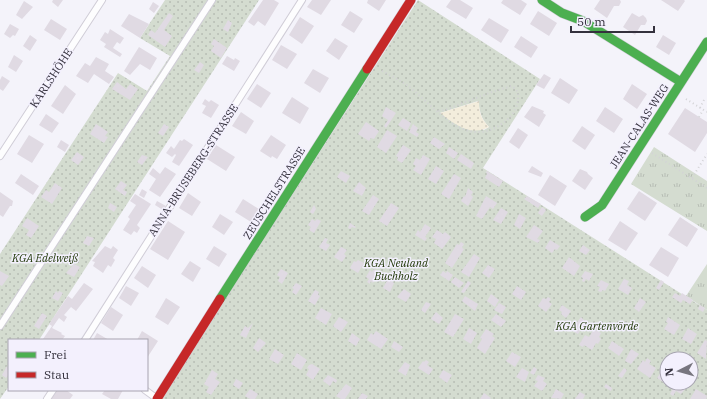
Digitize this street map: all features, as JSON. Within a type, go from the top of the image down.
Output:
[{"type":"street","name":"ZEUSCHELSTRASSE","points":[[157,399],[411,0]]},
{"type":"street","points":[[542,0],[562,13],[583,21],[681,82]]},
{"type":"street","name":"JEAN-CALAS-WEG","points":[[585,217],[602,205],[707,42]]},
{"type":"lane","name":"KARLSHÖHE","points":[[0,156],[102,0]]},
{"type":"lane","points":[[0,326],[212,0]]},
{"type":"lane","name":"ANNA-BRUSEBERG-STRASSE","points":[[86,339],[302,0]]},
{"type":"lane","points":[[146,391],[157,399]]},
{"type":"path","points":[[370,64],[408,85],[437,111],[458,128],[473,132],[496,128],[512,117],[518,102],[518,92],[512,86],[445,110],[437,111]]},
{"type":"path","points":[[675,92],[707,112]]},
{"type":"path","points":[[700,108],[704,100]]},
{"type":"path","points":[[699,116],[703,110]]},
{"type":"path","points":[[640,145],[707,188]]},
{"type":"path","points":[[692,178],[707,154]]},
{"type":"green space","name":"KGA Edelweiß","points":[[165,0],[259,0],[40,339],[8,339],[8,387],[0,399],[0,254],[118,73],[147,91],[170,56],[140,38]]},
{"type":"green space","name":"KGA Neuland Buchholz","points":[[418,0],[540,79],[483,168],[707,310],[707,399],[160,399]],"holes":[[[478,101],[480,112],[489,127],[484,130],[440,113]]]},
{"type":"green space","points":[[654,147],[707,181],[707,231],[631,184]]},
{"type":"green space","points":[[707,264],[707,310],[686,296]]},
{"type":"sand","points":[[479,101],[481,115],[489,127],[482,130],[476,131],[463,128],[440,113]]},
{"type":"building","points":[[53,0],[63,0],[58,7],[52,2]]},
{"type":"building","points":[[263,0],[274,0],[279,3],[265,26],[258,21],[254,26],[248,22]]},
{"type":"building","points":[[312,0],[331,0],[321,15],[307,7]]},
{"type":"building","points":[[368,0],[386,0],[379,11],[367,3]]},
{"type":"building","points":[[451,0],[460,0],[473,8],[466,19],[446,7]]},
{"type":"building","points":[[503,0],[521,0],[527,4],[520,15],[501,3]]},
{"type":"building","points":[[600,0],[620,0],[621,2],[619,6],[614,6],[607,18],[594,9]]},
{"type":"building","points":[[661,0],[684,0],[685,1],[678,11]]},
{"type":"building","points":[[24,1],[33,7],[22,19],[16,15]]},
{"type":"building","points":[[153,2],[159,6],[154,13],[149,9]]},
{"type":"building","points":[[350,11],[363,19],[354,33],[341,25]]},
{"type":"building","points":[[538,11],[557,23],[549,36],[530,24]]},
{"type":"building","points":[[169,13],[173,16],[164,30],[172,36],[165,47],[148,35],[151,30],[155,33]]},
{"type":"building","points":[[632,13],[639,17],[643,15],[647,21],[645,25],[641,25],[635,35],[623,27]]},
{"type":"building","points":[[129,14],[149,24],[140,38],[121,26]]},
{"type":"building","points":[[300,17],[314,26],[302,44],[289,35]]},
{"type":"building","points":[[489,18],[509,30],[501,43],[481,30]]},
{"type":"building","points":[[51,19],[67,29],[60,40],[44,30]]},
{"type":"building","points":[[228,20],[232,23],[228,32],[223,29]]},
{"type":"building","points":[[10,24],[19,29],[15,36],[13,35],[10,38],[4,34]]},
{"type":"building","points":[[110,29],[124,38],[120,44],[117,42],[113,48],[122,54],[120,57],[104,47],[106,44],[100,40],[105,32],[108,34]]},
{"type":"building","points":[[30,35],[37,40],[30,51],[23,46]]},
{"type":"building","points":[[663,35],[676,43],[669,55],[656,47]]},
{"type":"building","points":[[521,36],[538,47],[531,58],[514,47]]},
{"type":"building","points":[[335,38],[348,46],[339,60],[326,51]]},
{"type":"building","points":[[214,39],[227,48],[221,58],[211,51],[214,46],[211,44]]},
{"type":"building","points":[[281,45],[297,54],[287,69],[272,60]]},
{"type":"building","points":[[139,47],[157,58],[150,70],[140,64],[130,75],[124,71]]},
{"type":"building","points":[[14,55],[23,61],[16,72],[8,67]]},
{"type":"building","points":[[227,56],[234,60],[235,58],[240,61],[234,71],[222,64]]},
{"type":"building","points":[[96,57],[109,64],[105,71],[114,77],[109,84],[94,74],[88,83],[76,76],[85,63],[90,66]]},
{"type":"building","points":[[200,62],[204,65],[199,73],[194,70]]},
{"type":"building","points":[[313,69],[329,78],[320,93],[304,83]]},
{"type":"building","points":[[544,74],[551,78],[544,89],[536,85]]},
{"type":"building","points":[[2,76],[10,81],[3,91],[0,89],[0,80]]},
{"type":"building","points":[[560,78],[578,90],[569,104],[551,93]]},
{"type":"building","points":[[117,82],[126,89],[130,84],[138,89],[130,100],[112,89]]},
{"type":"building","points":[[257,84],[271,93],[261,108],[247,99]]},
{"type":"building","points":[[632,84],[647,94],[637,109],[623,99]]},
{"type":"building","points":[[65,85],[76,94],[63,114],[51,106]]},
{"type":"building","points":[[292,97],[309,108],[300,124],[282,113]]},
{"type":"building","points":[[205,99],[209,102],[211,100],[219,105],[211,118],[202,113],[206,106],[202,104]]},
{"type":"building","points":[[532,106],[544,111],[543,113],[546,115],[539,127],[524,117]]},
{"type":"building","points":[[386,107],[396,113],[386,128],[384,126],[388,120],[382,116]]},
{"type":"building","points":[[605,107],[623,119],[614,133],[596,121]]},
{"type":"building","points":[[685,108],[707,122],[707,133],[695,152],[668,134]]},
{"type":"building","points":[[241,112],[254,121],[246,134],[232,126]]},
{"type":"building","points":[[46,114],[59,123],[52,133],[39,125]]},
{"type":"building","points":[[403,118],[411,123],[407,131],[398,125]]},
{"type":"building","points":[[366,122],[379,131],[374,139],[371,138],[369,141],[358,134]]},
{"type":"building","points":[[96,124],[108,132],[105,136],[108,137],[104,143],[90,134]]},
{"type":"building","points":[[164,124],[169,127],[163,136],[158,133]]},
{"type":"building","points":[[413,124],[418,128],[416,132],[419,134],[417,137],[409,132]]},
{"type":"building","points":[[582,126],[595,135],[585,150],[572,141]]},
{"type":"building","points":[[518,128],[528,135],[519,149],[509,142]]},
{"type":"building","points":[[387,130],[397,136],[386,153],[377,147]]},
{"type":"building","points":[[29,135],[44,144],[32,163],[17,154]]},
{"type":"building","points":[[271,135],[286,145],[277,159],[272,156],[271,158],[260,151]]},
{"type":"building","points":[[434,137],[445,144],[439,149],[430,143]]},
{"type":"building","points":[[184,139],[193,145],[179,166],[172,162],[176,155],[175,154],[172,157],[166,153],[171,146],[174,149],[180,140],[182,141]]},
{"type":"building","points":[[61,140],[69,145],[65,152],[57,147]]},
{"type":"building","points":[[216,145],[235,157],[226,171],[207,159]]},
{"type":"building","points":[[403,145],[411,150],[402,163],[397,160],[398,157],[396,156]]},
{"type":"building","points":[[449,147],[458,153],[454,159],[446,153]]},
{"type":"building","points":[[77,152],[84,157],[78,165],[71,160]]},
{"type":"building","points":[[461,154],[474,163],[471,169],[457,160]]},
{"type":"building","points":[[142,155],[148,157],[142,165],[137,162]]},
{"type":"building","points":[[423,155],[430,159],[421,175],[413,170],[416,166],[413,164],[416,158],[420,160]]},
{"type":"building","points":[[436,166],[444,171],[436,184],[428,179]]},
{"type":"building","points":[[532,166],[543,173],[541,177],[528,172]]},
{"type":"building","points":[[165,167],[176,174],[160,197],[149,190],[156,179],[149,174],[153,168],[160,174]]},
{"type":"building","points":[[580,169],[587,172],[593,178],[585,190],[572,181]]},
{"type":"building","points":[[341,171],[350,176],[346,183],[337,177]]},
{"type":"building","points":[[487,171],[503,181],[499,187],[485,178]]},
{"type":"building","points":[[21,174],[39,186],[33,195],[15,183]]},
{"type":"building","points":[[454,174],[461,178],[449,199],[441,194]]},
{"type":"building","points":[[550,175],[567,186],[555,206],[538,195]]},
{"type":"building","points":[[121,181],[127,185],[123,190],[127,192],[125,196],[115,189]]},
{"type":"building","points":[[359,182],[366,188],[362,196],[353,191]]},
{"type":"building","points":[[55,183],[62,188],[52,204],[41,197],[46,190],[49,192]]},
{"type":"building","points":[[468,188],[473,192],[471,195],[473,197],[468,206],[461,201],[464,196],[465,197]]},
{"type":"building","points":[[142,189],[147,192],[144,198],[139,195]]},
{"type":"building","points":[[639,191],[657,203],[645,221],[627,209]]},
{"type":"building","points":[[0,192],[13,201],[12,206],[10,206],[3,217],[0,215]]},
{"type":"building","points":[[188,193],[201,202],[192,216],[179,208]]},
{"type":"building","points":[[135,194],[151,204],[137,225],[140,228],[137,233],[134,231],[131,235],[123,230],[130,219],[128,217],[136,205],[130,201]]},
{"type":"building","points":[[373,195],[379,199],[369,215],[362,211]]},
{"type":"building","points":[[486,196],[497,203],[493,209],[490,207],[482,219],[476,216]]},
{"type":"building","points":[[527,196],[541,204],[538,208],[524,199]]},
{"type":"building","points":[[243,199],[259,209],[251,222],[235,212]]},
{"type":"building","points":[[157,201],[166,206],[163,210],[155,205]]},
{"type":"building","points":[[110,203],[117,207],[114,212],[108,208]]},
{"type":"building","points":[[391,203],[399,208],[387,226],[379,221]]},
{"type":"building","points":[[314,205],[316,209],[313,214],[310,212]]},
{"type":"building","points":[[542,207],[546,210],[542,216],[538,213]]},
{"type":"building","points":[[501,208],[508,212],[501,224],[493,220]]},
{"type":"building","points":[[220,214],[233,222],[224,235],[212,227]]},
{"type":"building","points":[[519,214],[526,218],[520,229],[514,225]]},
{"type":"building","points":[[680,217],[698,229],[687,247],[668,235]]},
{"type":"building","points":[[27,218],[39,226],[31,238],[26,235],[29,230],[22,226]]},
{"type":"building","points":[[312,219],[315,221],[317,219],[321,221],[314,233],[309,230],[311,227],[308,225]]},
{"type":"building","points":[[168,221],[185,232],[168,260],[150,249]]},
{"type":"building","points":[[620,221],[638,233],[626,251],[608,240]]},
{"type":"building","points":[[350,223],[356,227],[352,227],[350,229],[348,228]]},
{"type":"building","points":[[425,224],[431,228],[425,237],[427,238],[425,241],[415,235],[418,230],[420,232]]},
{"type":"building","points":[[534,225],[543,231],[537,239],[540,240],[538,243],[526,237]]},
{"type":"building","points":[[437,230],[443,234],[445,232],[451,237],[442,249],[434,243],[436,239],[432,237]]},
{"type":"building","points":[[87,236],[94,238],[89,246],[83,243]]},
{"type":"building","points":[[325,238],[328,239],[326,243],[330,245],[326,251],[319,247]]},
{"type":"building","points":[[550,240],[560,246],[552,253],[545,248]]},
{"type":"building","points":[[461,242],[464,244],[462,248],[464,249],[452,268],[445,263],[457,244],[459,245]]},
{"type":"building","points":[[583,245],[590,250],[586,255],[579,251]]},
{"type":"building","points":[[105,246],[111,249],[113,246],[118,250],[113,258],[115,260],[111,267],[108,265],[103,273],[93,266],[95,262],[92,261]]},
{"type":"building","points":[[214,246],[227,254],[219,267],[206,259]]},
{"type":"building","points":[[341,247],[347,250],[344,254],[346,256],[342,262],[334,257]]},
{"type":"building","points":[[661,247],[679,258],[668,277],[649,265]]},
{"type":"building","points":[[474,254],[480,258],[469,277],[461,272]]},
{"type":"building","points":[[569,257],[580,266],[574,276],[562,268]]},
{"type":"building","points":[[358,260],[364,263],[358,273],[350,268],[354,261],[356,262]]},
{"type":"building","points":[[190,261],[201,268],[193,282],[181,274]]},
{"type":"building","points":[[74,264],[80,267],[74,277],[66,273]]},
{"type":"building","points":[[488,265],[495,269],[489,278],[482,273]]},
{"type":"building","points":[[142,266],[156,275],[148,288],[134,278]]},
{"type":"building","points":[[281,269],[288,273],[282,284],[278,281],[280,277],[277,275]]},
{"type":"building","points":[[374,269],[379,272],[373,283],[371,281],[370,284],[367,282],[369,279],[366,277],[370,270],[372,272]]},
{"type":"building","points":[[0,271],[9,276],[2,286],[0,285]]},
{"type":"building","points":[[443,271],[446,273],[447,271],[453,275],[449,281],[440,275]]},
{"type":"building","points":[[585,271],[593,274],[589,281],[586,279],[584,282],[582,281],[583,278],[581,277]]},
{"type":"building","points":[[455,277],[464,283],[459,288],[451,282]]},
{"type":"building","points":[[388,279],[394,283],[390,292],[383,288]]},
{"type":"building","points":[[624,279],[629,281],[627,285],[632,288],[628,295],[618,289]]},
{"type":"building","points":[[601,280],[609,284],[605,291],[603,290],[601,292],[598,291],[600,287],[597,286]]},
{"type":"building","points":[[661,280],[664,282],[659,290],[656,288]]},
{"type":"building","points":[[468,281],[471,283],[464,293],[461,292]]},
{"type":"building","points":[[84,283],[93,289],[76,311],[71,307],[64,315],[67,317],[64,322],[59,318],[52,328],[65,336],[63,339],[43,339],[52,326],[49,324],[68,296],[72,299]]},
{"type":"building","points":[[296,283],[302,286],[296,295],[292,292],[294,289],[292,288]]},
{"type":"building","points":[[126,286],[139,293],[131,306],[119,298]]},
{"type":"building","points":[[517,286],[526,292],[521,300],[512,294]]},
{"type":"building","points":[[404,289],[411,294],[406,302],[397,297]]},
{"type":"building","points":[[315,290],[319,292],[318,295],[320,296],[315,305],[308,301]]},
{"type":"building","points":[[56,291],[58,293],[59,291],[63,293],[58,301],[52,298]]},
{"type":"building","points":[[675,293],[680,296],[682,293],[693,300],[690,304],[683,300],[681,303],[672,297]]},
{"type":"building","points":[[491,294],[499,300],[495,307],[487,301]]},
{"type":"building","points":[[465,296],[478,304],[475,311],[462,301]]},
{"type":"building","points":[[548,297],[551,299],[549,302],[552,304],[546,312],[538,306],[543,298],[546,299]]},
{"type":"building","points":[[166,298],[180,307],[168,325],[155,317]]},
{"type":"building","points":[[640,298],[646,302],[639,312],[634,308]]},
{"type":"building","points":[[426,302],[431,304],[425,313],[421,310]]},
{"type":"building","points":[[499,303],[506,307],[502,314],[494,310]]},
{"type":"building","points":[[562,305],[571,311],[566,318],[559,310]]},
{"type":"building","points":[[700,305],[705,308],[703,312],[698,309]]},
{"type":"building","points":[[111,307],[123,315],[113,331],[101,323]]},
{"type":"building","points":[[321,308],[332,314],[326,325],[315,318]]},
{"type":"building","points":[[436,312],[443,318],[439,324],[431,319]]},
{"type":"building","points":[[42,313],[47,316],[39,329],[34,326]]},
{"type":"building","points":[[455,314],[464,319],[453,337],[444,332]]},
{"type":"building","points":[[496,314],[506,321],[501,327],[491,320]]},
{"type":"building","points":[[339,317],[348,322],[341,332],[333,326]]},
{"type":"building","points":[[581,317],[586,322],[578,334],[571,330]]},
{"type":"building","points":[[668,317],[680,325],[674,335],[664,329],[668,323],[666,322]]},
{"type":"building","points":[[253,323],[246,338],[240,335],[245,326],[248,328]]},
{"type":"building","points":[[469,328],[477,333],[471,344],[463,339]]},
{"type":"building","points":[[688,328],[697,334],[691,344],[682,339]]},
{"type":"building","points":[[486,329],[494,334],[492,336],[495,338],[485,354],[477,348],[482,339],[480,338]]},
{"type":"building","points":[[594,329],[601,333],[599,337],[601,339],[598,344],[596,343],[592,350],[584,345],[583,347],[579,345],[585,335],[589,337]]},
{"type":"building","points":[[142,331],[158,341],[148,356],[148,339],[138,339]]},
{"type":"building","points":[[376,331],[388,339],[381,349],[367,340],[371,333],[373,335]]},
{"type":"building","points":[[97,333],[107,339],[94,339]]},
{"type":"building","points":[[352,333],[360,339],[356,346],[348,341]]},
{"type":"building","points":[[259,338],[266,343],[258,352],[253,348]]},
{"type":"building","points":[[705,340],[707,341],[706,359],[699,354],[698,351]]},
{"type":"building","points":[[394,341],[403,347],[399,352],[391,347]]},
{"type":"building","points":[[612,341],[624,349],[619,356],[608,348]]},
{"type":"building","points":[[275,349],[284,355],[278,364],[269,359]]},
{"type":"building","points":[[631,349],[639,354],[631,364],[625,361]]},
{"type":"building","points":[[512,352],[521,357],[515,367],[506,361]]},
{"type":"building","points":[[297,353],[307,360],[301,370],[291,364]]},
{"type":"building","points":[[647,358],[651,361],[649,364],[656,368],[650,378],[637,369],[643,360],[645,362]]},
{"type":"building","points":[[426,360],[429,362],[427,365],[433,369],[429,375],[418,368],[423,361],[424,362]]},
{"type":"building","points":[[405,362],[410,365],[406,376],[398,371]]},
{"type":"building","points":[[312,364],[320,369],[313,380],[306,375],[309,369],[307,368]]},
{"type":"building","points":[[7,366],[8,375],[6,378],[2,375]]},
{"type":"building","points":[[534,367],[537,369],[534,375],[530,373]]},
{"type":"building","points":[[522,368],[529,372],[525,382],[516,377]]},
{"type":"building","points":[[624,368],[627,370],[622,378],[618,376]]},
{"type":"building","points":[[212,370],[218,374],[215,379],[220,382],[211,395],[206,392],[209,387],[204,384]]},
{"type":"building","points":[[443,370],[452,375],[447,383],[439,377]]},
{"type":"building","points":[[328,375],[337,380],[336,383],[333,381],[330,386],[323,381]]},
{"type":"building","points":[[538,375],[545,378],[543,381],[547,384],[542,391],[534,386],[538,381],[535,380]]},
{"type":"building","points":[[236,379],[243,383],[239,389],[233,385]]},
{"type":"building","points":[[346,384],[352,388],[345,399],[341,399],[336,396]]},
{"type":"building","points":[[606,384],[612,388],[611,391],[604,387]]},
{"type":"building","points":[[250,389],[258,394],[255,399],[250,399],[245,396]]},
{"type":"building","points":[[556,389],[564,394],[561,399],[551,398]]},
{"type":"building","points":[[55,391],[67,391],[73,395],[70,399],[50,399]]},
{"type":"building","points":[[104,391],[122,391],[118,399],[111,399],[102,394]]},
{"type":"building","points":[[672,391],[676,391],[673,396],[670,394]]},
{"type":"building","points":[[676,391],[683,391],[681,394]]},
{"type":"building","points":[[695,391],[699,391],[707,396],[706,399],[690,399]]},
{"type":"building","points":[[580,392],[585,395],[583,399],[575,399]]},
{"type":"building","points":[[362,393],[368,396],[366,399],[358,399]]},
{"type":"building","points":[[484,393],[491,398],[480,399]]},
{"type":"traffic: fast","points":[[542,0],[562,13],[583,21],[681,82]]},
{"type":"traffic: fast","points":[[585,217],[602,205],[707,42]]},
{"type":"traffic: fast","points":[[220,299],[367,69]]},
{"type":"traffic: jam","points":[[367,69],[411,0]]},
{"type":"traffic: jam","points":[[157,399],[220,299]]},
{"type":"park label","name":"KGA Gartenvörde","points":[[597,326]]}]
